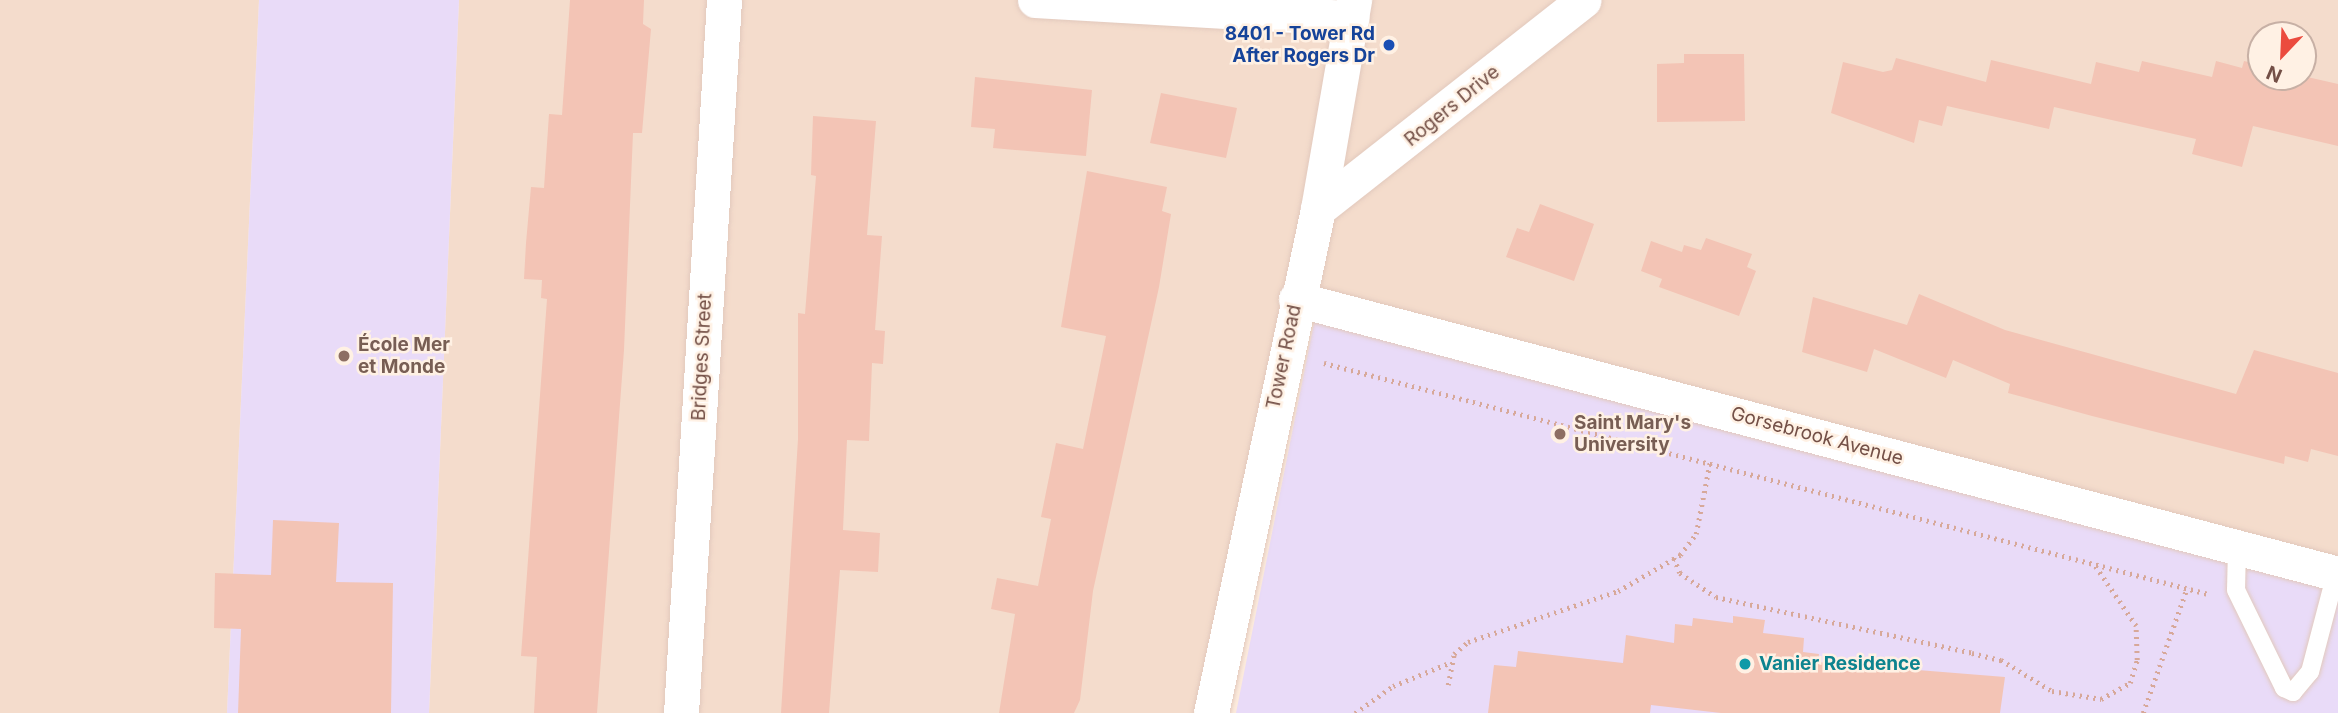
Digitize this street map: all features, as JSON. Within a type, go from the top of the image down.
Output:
[{"type":"street","name":"Bridges Street","points":[[681,713],[724,0]]},
{"type":"street","points":[[1035,0],[1352,9]]},
{"type":"street","name":"Rogers Drive","points":[[1318,209],[1584,0]]},
{"type":"street","name":"Tower Road","points":[[1211,713],[1296,299],[1318,209],[1352,9]]},
{"type":"street","name":"Gorsebrook Avenue","points":[[1296,299],[2337,574]]},
{"type":"lane","points":[[2237,547],[2241,603],[2284,688],[2293,692],[2310,672],[2337,574]]},
{"type":"path","points":[[1324,362],[2241,603]]},
{"type":"path","points":[[1355,713],[1393,686],[1450,663],[1468,642],[1618,591],[1674,558],[1696,534],[1710,462]]},
{"type":"path","points":[[1674,558],[1680,573],[1716,597],[2001,660],[2052,691],[2101,699],[2130,683],[2136,637],[2118,594],[2093,562]]},
{"type":"path","points":[[2143,713],[2187,588]]},
{"type":"path","points":[[1448,685],[1450,663]]},
{"type":"shaded area","points":[[0,0],[259,0],[227,713],[0,713]]},
{"type":"shaded area","name":"École Mer et Monde","points":[[259,0],[459,0],[429,713],[227,713]]},
{"type":"shaded area","points":[[459,0],[2338,0],[2338,566],[1296,299],[1207,713],[429,713]]},
{"type":"shaded area","name":"Saint Mary's University","points":[[1318,303],[2338,566],[2338,713],[1236,713]]},
{"type":"building","points":[[570,0],[644,0],[643,24],[651,29],[642,133],[633,133],[624,350],[597,713],[534,713],[537,657],[521,656],[547,299],[541,298],[542,280],[524,279],[531,187],[544,188],[549,114],[562,115]]},
{"type":"building","points":[[1684,54],[1744,54],[1745,121],[1657,122],[1657,64],[1684,63]]},
{"type":"building","points":[[1896,58],[1986,82],[1991,60],[2091,84],[2096,62],[2139,72],[2142,61],[2212,77],[2216,61],[2242,68],[2244,61],[2247,62],[2247,91],[2317,91],[2317,79],[2338,84],[2338,146],[2253,126],[2242,167],[2192,154],[2196,139],[2054,107],[2049,129],[1947,106],[1942,126],[1919,120],[1914,143],[1831,113],[1843,62],[1883,72],[1892,70]]},
{"type":"building","points":[[975,77],[1092,90],[1086,156],[993,148],[995,129],[971,127]]},
{"type":"building","points":[[1161,93],[1237,108],[1226,158],[1150,143]]},
{"type":"building","points":[[813,116],[876,121],[867,235],[882,236],[875,330],[885,331],[883,364],[872,363],[869,441],[847,440],[843,530],[880,533],[878,572],[840,570],[829,713],[781,713],[798,439],[798,313],[805,314],[816,176],[811,175]]},
{"type":"building","points":[[1087,171],[1167,187],[1162,211],[1171,214],[1159,287],[1093,591],[1080,700],[1074,713],[999,713],[1015,614],[991,609],[997,578],[1038,586],[1051,519],[1041,517],[1056,443],[1083,449],[1106,336],[1061,327]]},
{"type":"building","points":[[1540,204],[1594,224],[1574,281],[1506,257],[1517,228],[1529,232]]},
{"type":"building","points":[[1706,238],[1752,254],[1747,267],[1756,271],[1739,316],[1659,287],[1662,279],[1641,271],[1651,241],[1682,252],[1684,245],[1701,250]]},
{"type":"building","points":[[1919,294],[2005,330],[2236,394],[2254,350],[2338,373],[2338,456],[2311,449],[2308,462],[2285,456],[2284,464],[2008,393],[2010,384],[1953,360],[1946,378],[1874,349],[1867,372],[1802,352],[1813,297],[1907,325]]},
{"type":"building","points":[[273,520],[339,523],[336,582],[393,583],[391,713],[238,713],[241,629],[214,628],[215,573],[271,575]]},
{"type":"building","name":"Vanier Residence","points":[[1733,616],[1765,620],[1763,633],[1804,638],[1803,652],[1819,654],[1818,662],[2005,677],[2000,713],[1721,713],[1651,705],[1650,713],[1488,713],[1494,665],[1516,667],[1518,651],[1623,663],[1626,635],[1674,643],[1675,624],[1692,626],[1693,618],[1733,623]]},
{"type":"place","name":"8401 - Tower Rd After Rogers Dr","points":[[1389,45]]},
{"type":"place","name":"École Mer et Monde","points":[[344,356]]},
{"type":"place","name":"Saint Mary's University","points":[[1560,434]]},
{"type":"place","name":"Vanier Residence","points":[[1745,664]]}]
